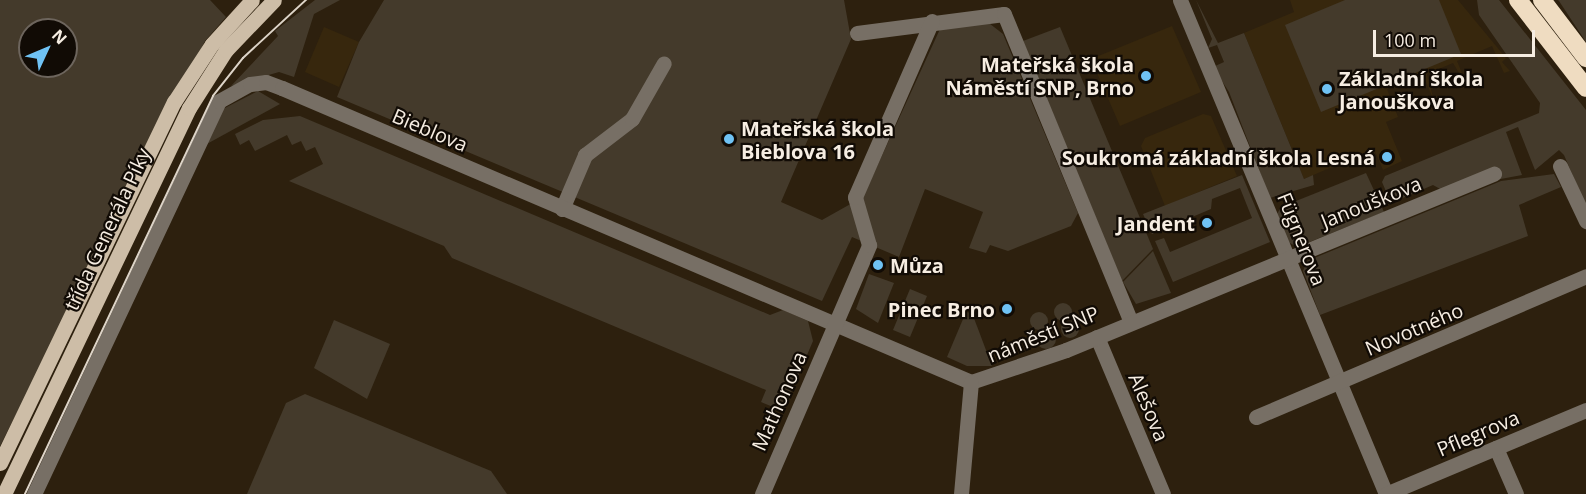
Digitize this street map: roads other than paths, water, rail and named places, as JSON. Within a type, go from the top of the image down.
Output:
[{"type":"highway","points":[[1518,0],[1586,88]]},
{"type":"highway","points":[[1542,0],[1586,58]]},
{"type":"main road","name":"třída Generála Píky","points":[[0,463],[174,102],[212,44],[252,0]]},
{"type":"main road","name":"třída Generála Píky","points":[[4,494],[189,108],[226,50],[274,0]]},
{"type":"street","name":"Fügnerova","points":[[1180,0],[1386,494]]},
{"type":"street","name":"náměstí SNP","points":[[836,325],[971,382],[1001,375],[1097,337],[1130,320],[1004,14],[932,21],[857,33]]},
{"type":"street","points":[[836,325],[869,245],[855,197],[932,21]]},
{"type":"street","points":[[562,209],[585,155],[632,119],[664,63]]},
{"type":"street","name":"Bieblova","points":[[34,494],[219,101],[250,84],[266,82],[282,88],[836,325]]},
{"type":"street","points":[[1560,166],[1586,221]]},
{"type":"street","name":"Janouškova","points":[[1130,320],[1494,174]]},
{"type":"street","name":"Novotného","points":[[1256,417],[1586,276]]},
{"type":"street","name":"Mathonova","points":[[762,494],[836,325]]},
{"type":"street","name":"Alešova","points":[[1097,337],[1163,494]]},
{"type":"street","points":[[961,494],[971,382]]},
{"type":"street","name":"Pflegrova","points":[[1386,494],[1586,410]]},
{"type":"street","points":[[1496,448],[1516,494]]},
{"type":"tram line","points":[[25,494],[213,96],[243,58],[306,0]]},
{"type":"place","name":"Mateřská škola Náměstí SNP, Brno","points":[[1146,76]]},
{"type":"place","name":"Základní škola Janouškova","points":[[1327,89]]},
{"type":"place","name":"Mateřská škola Bieblova 16","points":[[729,139]]},
{"type":"place","name":"Soukromá základní škola Lesná","points":[[1387,157]]},
{"type":"place","name":"Jandent","points":[[1207,223]]},
{"type":"place","name":"Můza","points":[[878,265]]},
{"type":"place","name":"Pinec Brno","points":[[1007,309]]}]
